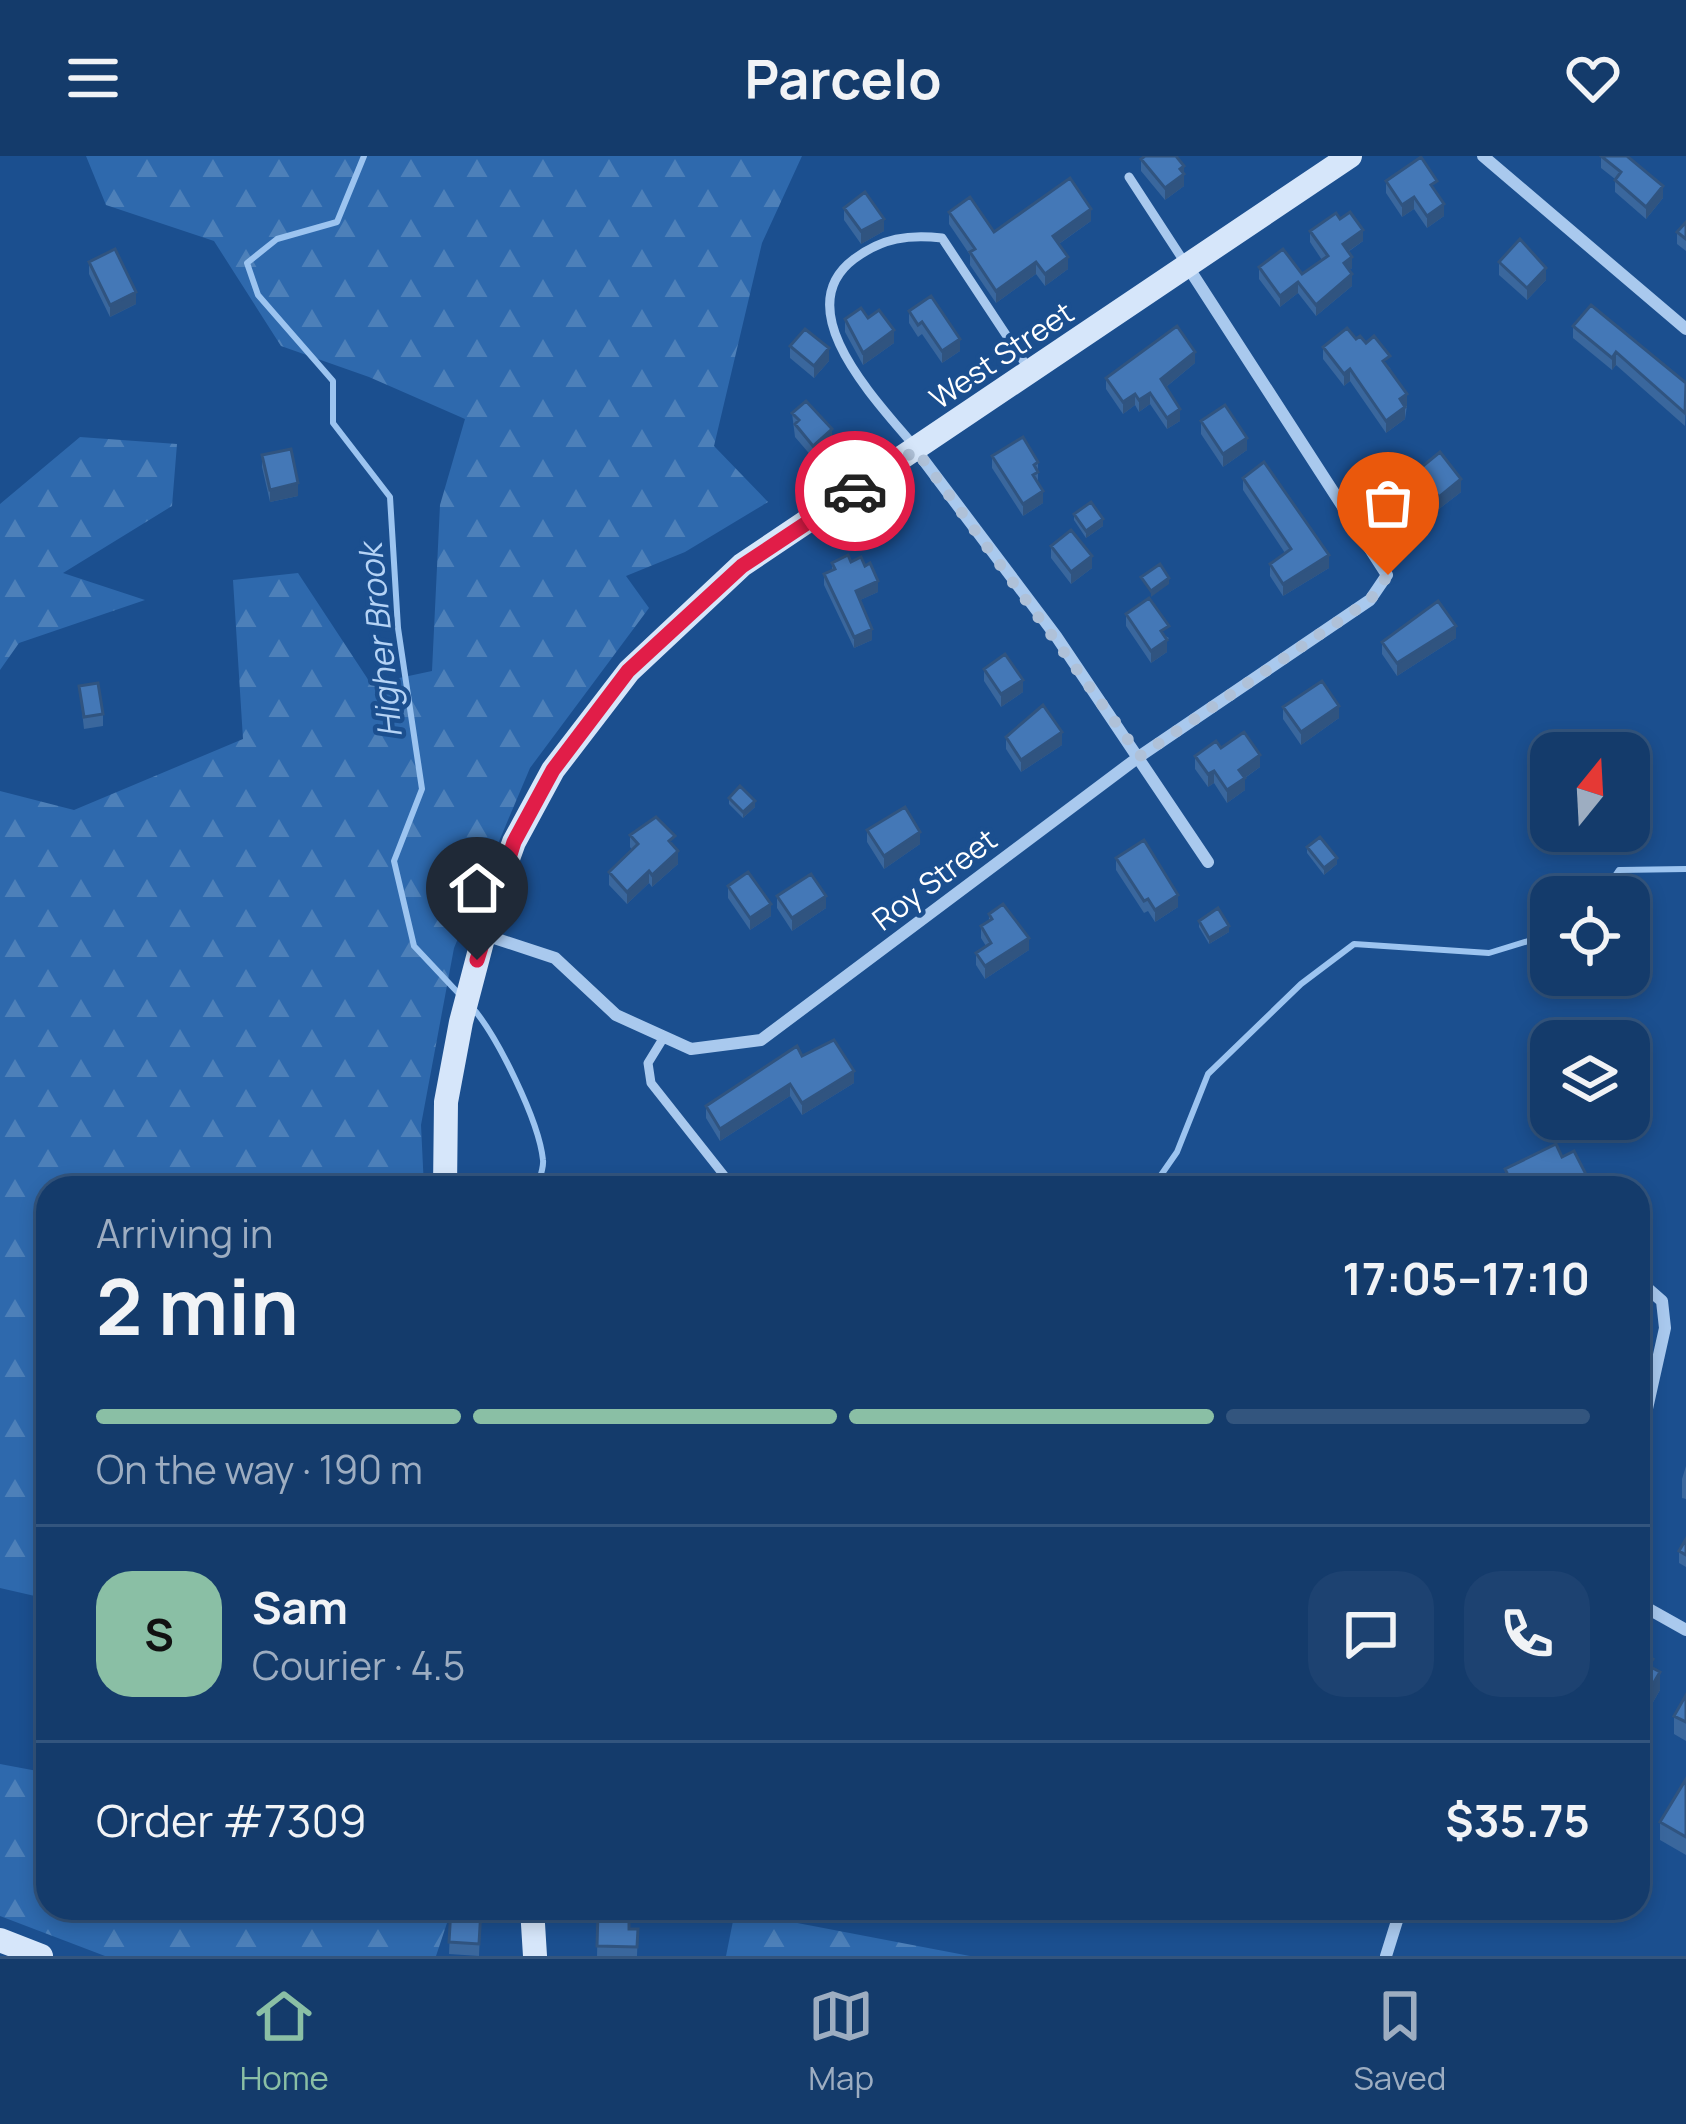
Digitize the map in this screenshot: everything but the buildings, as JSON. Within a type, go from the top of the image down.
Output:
[{"type":"main road","name":"West Street","points":[[445,1176],[446,1102],[461,1022],[514,842],[553,770],[628,671],[742,566],[1350,156]]},
{"type":"main road","points":[[533,1920],[535,1956]]},
{"type":"main road","points":[[0,1940],[41,1956]]},
{"type":"street","points":[[1483,156],[1686,329]]},
{"type":"street","name":"Roy Street","points":[[484,935],[555,958],[616,1015],[691,1049],[761,1040],[1140,756],[1370,600],[1388,575],[1188,267]]},
{"type":"street","points":[[916,450],[1140,756],[1208,862]]},
{"type":"street","points":[[1650,1290],[1662,1301],[1665,1328],[1650,1407]]},
{"type":"street","points":[[1650,1372],[1655,1372]]},
{"type":"street","points":[[1650,1610],[1686,1630]]},
{"type":"street","points":[[1386,1956],[1397,1920]]},
{"type":"lane","points":[[1129,177],[1188,267]]},
{"type":"lane","points":[[916,450],[836,342],[829,297],[837,272],[872,246],[912,235],[942,238],[1031,373]]},
{"type":"lane","points":[[664,1037],[648,1063],[651,1082],[725,1176]]},
{"type":"green space","points":[[86,156],[802,156],[762,243],[714,446],[768,502],[685,552],[626,576],[649,608],[530,768],[454,948],[421,1125],[423,1176],[36,1176],[36,1596],[0,1588],[0,791],[74,810],[243,739],[233,580],[298,573],[371,684],[432,671],[440,505],[465,419],[369,377],[281,346],[214,241],[106,205]]},
{"type":"green space","points":[[80,437],[177,444],[172,506],[63,573],[145,600],[19,643],[0,670],[0,504]]},
{"type":"green space","points":[[0,1764],[36,1771],[36,1920],[448,1920],[436,1956],[105,1956],[0,1916]]},
{"type":"green space","points":[[733,1920],[782,1920],[970,1956],[726,1956]]},
{"type":"waterway","name":"Higher Brook","points":[[364,156],[337,222],[277,239],[247,263],[258,295],[333,381],[333,423],[390,497],[398,628],[422,789],[394,861],[414,946],[462,997]]},
{"type":"waterway","name":"Higher Brook","points":[[1615,876],[1619,870],[1686,869]]},
{"type":"waterway","name":"Higher Brook","points":[[1160,1176],[1177,1152],[1208,1074],[1301,984],[1354,944],[1489,953],[1530,940]]},
{"type":"waterway","name":"Higher Brook","points":[[471,1006],[504,1057],[534,1124],[543,1160],[540,1176]]},
{"type":"way so far","points":[[855,491],[916,450],[1140,756],[1370,600],[1388,575]]},
{"type":"route","points":[[477,960],[514,842],[553,770],[628,671],[742,566],[855,491]]}]
